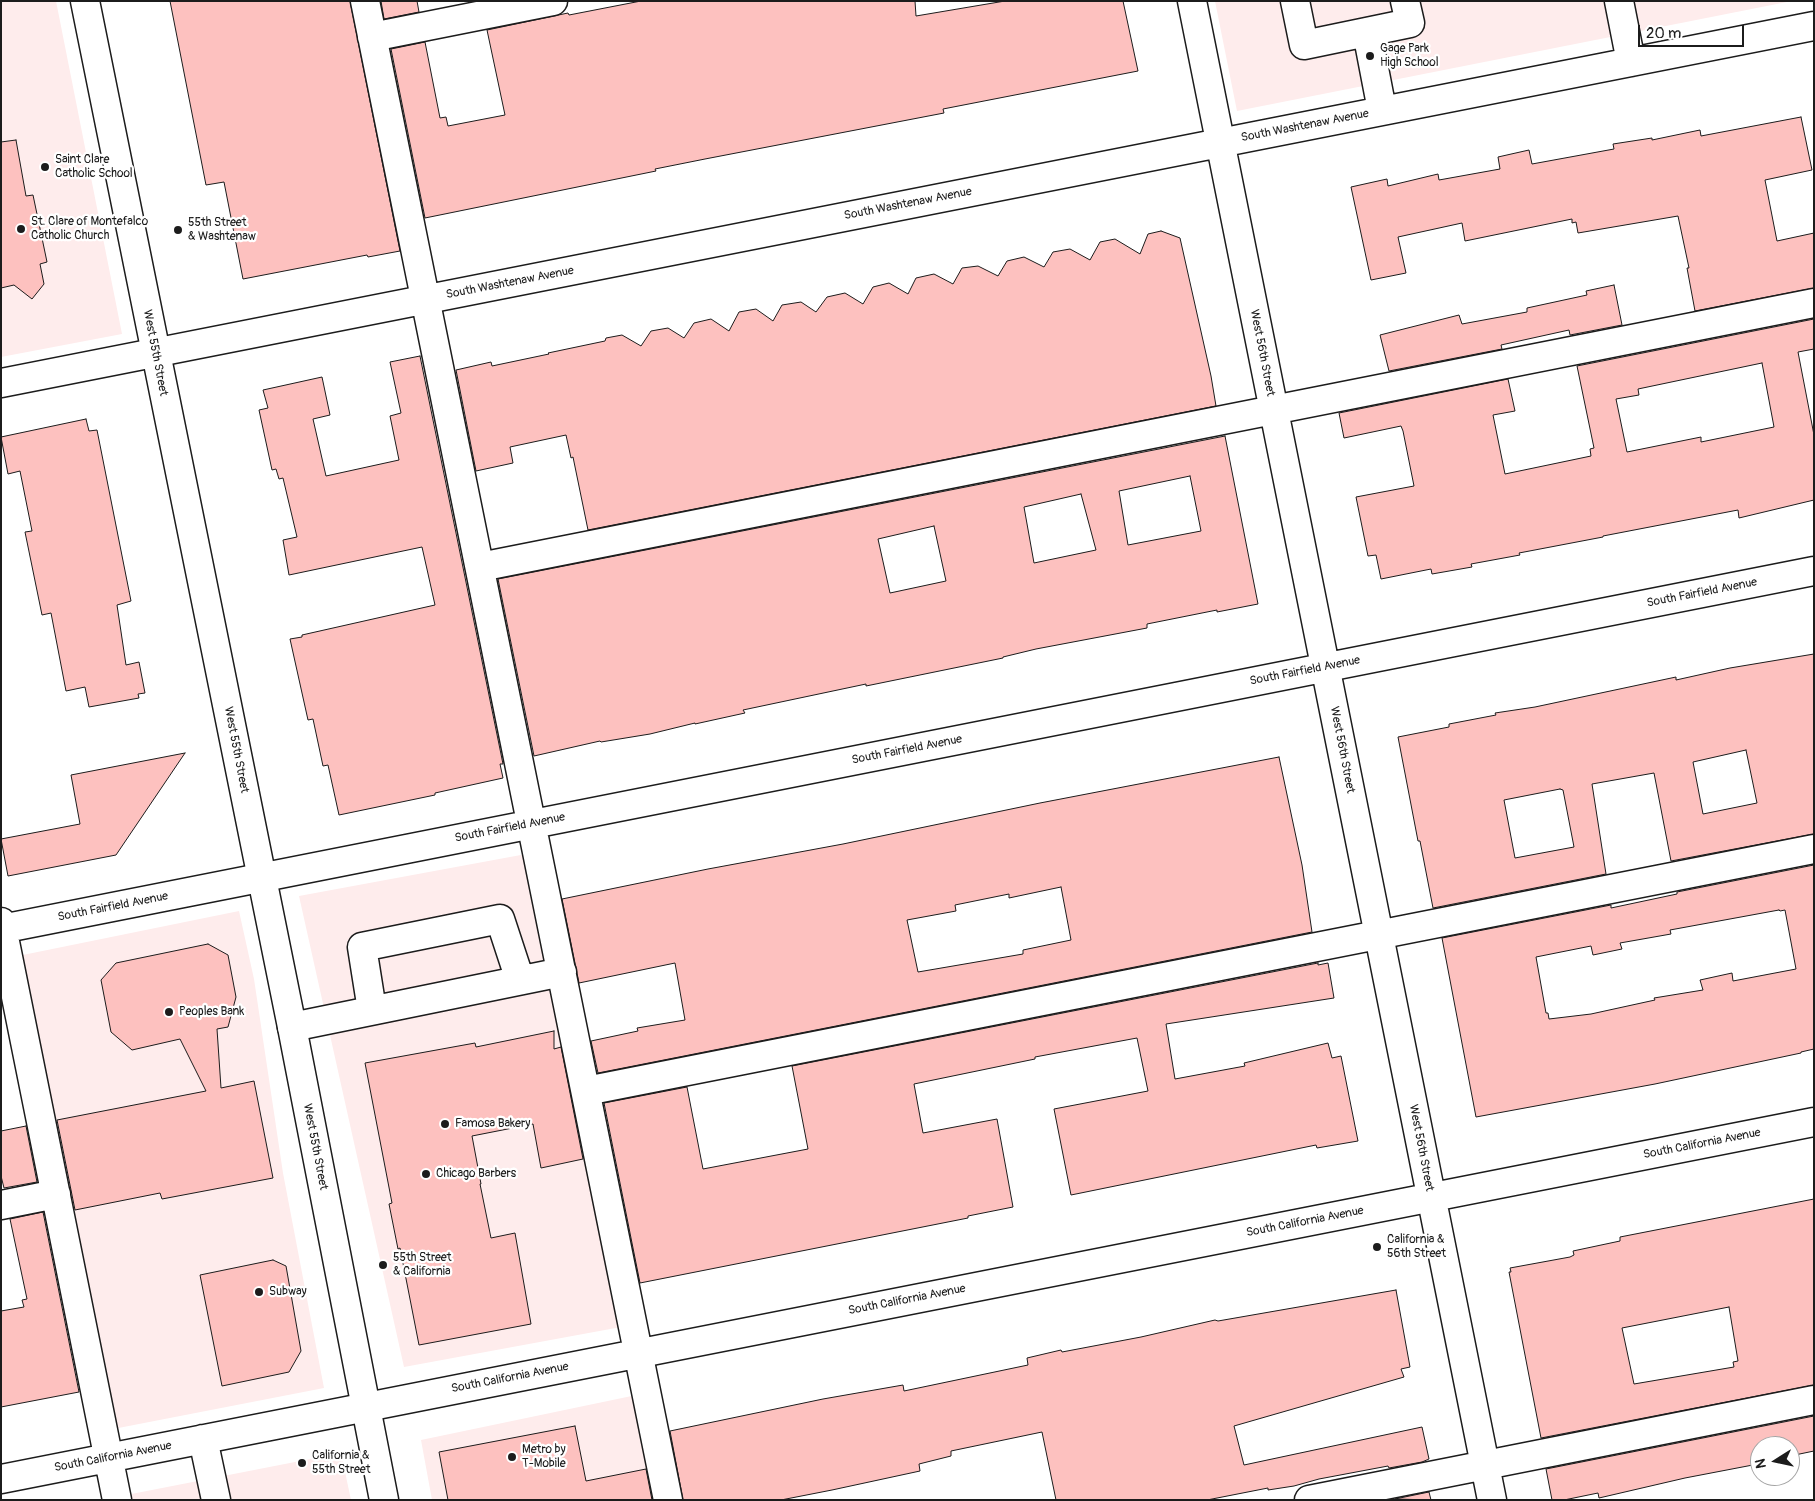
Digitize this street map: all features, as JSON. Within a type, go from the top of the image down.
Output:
[{"type":"street","name":"West 55th Street","points":[[85,1],[292,1027],[384,1500]]},
{"type":"street","points":[[365,1],[668,1500]]},
{"type":"street","points":[[372,37],[553,1]]},
{"type":"street","name":"West 56th Street","points":[[1192,1],[1326,667],[1430,1198],[1492,1500]]},
{"type":"street","points":[[1295,1],[1304,45],[1410,23],[1405,1]]},
{"type":"street","points":[[1619,1],[1631,62]]},
{"type":"street","name":"South Washtenaw Avenue","points":[[1,383],[1814,26]]},
{"type":"street","points":[[1367,32],[1382,110]]},
{"type":"street","points":[[480,567],[1814,302]]},
{"type":"street","name":"South Fairfield Avenue","points":[[2,926],[262,877],[1814,571]]},
{"type":"street","points":[[586,1091],[1814,848]]},
{"type":"street","points":[[372,1010],[362,947],[500,919],[520,980]]},
{"type":"street","points":[[2,926],[117,1500]]},
{"type":"street","points":[[292,1027],[562,972]]},
{"type":"street","name":"South California Avenue","points":[[1,1479],[1814,1122]]},
{"type":"street","points":[[1,1205],[56,1194]]},
{"type":"street","points":[[1309,1500],[1814,1400]]},
{"type":"street","points":[[203,1439],[216,1500]]},
{"type":"shaded area","name":"Saint Clare Catholic School","points":[[1,1],[56,1],[122,334],[1,357]]},
{"type":"shaded area","name":"Gage Park High School","points":[[1215,1],[1792,1],[1237,111]]},
{"type":"shaded area","points":[[537,852],[632,1325],[404,1367],[299,896]]},
{"type":"shaded area","points":[[239,911],[254,979],[283,1173],[324,1388],[103,1431],[8,958]]},
{"type":"shaded area","points":[[646,1393],[668,1500],[432,1500],[421,1440]]},
{"type":"shaded area","points":[[341,1453],[351,1500],[117,1500],[116,1497]]},
{"type":"building","points":[[170,1],[350,1],[400,251],[368,257],[367,255],[243,279],[224,182],[206,185]]},
{"type":"building","points":[[381,1],[417,1],[419,12],[384,19]]},
{"type":"building","points":[[641,1],[915,1],[916,16],[1005,1],[1123,1],[1138,71],[943,109],[944,113],[655,169],[656,171],[425,218],[391,49],[425,42],[440,118],[446,117],[448,126],[505,115],[487,30],[568,13],[569,15]]},
{"type":"building","points":[[1801,117],[1812,170],[1765,180],[1777,241],[1814,233],[1814,288],[1695,311],[1687,268],[1689,268],[1678,216],[1578,233],[1576,222],[1572,223],[1572,219],[1465,241],[1462,223],[1398,237],[1406,273],[1371,280],[1351,187],[1387,179],[1388,186],[1438,174],[1439,180],[1500,169],[1498,157],[1529,150],[1532,164],[1614,149],[1613,144],[1652,138],[1652,140],[1700,130],[1701,136]]},
{"type":"building","name":"St. Clare of Montefalco Catholic Church","points":[[16,140],[26,196],[33,195],[47,262],[40,264],[44,284],[32,299],[14,285],[1,288],[1,142]]},
{"type":"building","points":[[1161,231],[1180,238],[1216,406],[588,530],[573,457],[571,458],[566,435],[510,447],[513,463],[476,471],[456,370],[491,362],[492,366],[549,354],[605,341],[606,338],[622,335],[641,346],[651,331],[668,328],[684,338],[694,323],[711,319],[729,331],[739,312],[756,309],[773,321],[782,305],[801,302],[816,312],[827,297],[845,293],[863,304],[873,287],[889,283],[908,294],[916,278],[934,274],[953,284],[962,268],[978,266],[998,276],[1007,261],[1024,257],[1044,267],[1053,252],[1070,249],[1090,260],[1100,242],[1115,239],[1140,254],[1148,234]]},
{"type":"building","points":[[1614,285],[1622,325],[1570,335],[1569,330],[1501,345],[1502,349],[1389,371],[1380,335],[1459,315],[1462,324],[1527,312],[1527,308],[1587,295],[1586,291]]},
{"type":"building","points":[[1814,319],[1814,349],[1798,352],[1814,435],[1814,500],[1739,518],[1738,510],[1603,536],[1471,564],[1472,567],[1432,574],[1431,569],[1381,579],[1376,555],[1368,556],[1356,497],[1414,486],[1403,431],[1401,426],[1344,438],[1339,413],[1508,379],[1515,411],[1493,415],[1505,474],[1591,456],[1590,449],[1594,448],[1577,366]],"holes":[[[1762,363],[1774,427],[1701,442],[1701,437],[1627,452],[1616,399],[1639,395],[1638,389]]]},
{"type":"building","points":[[420,356],[503,764],[500,764],[503,778],[435,793],[435,795],[339,815],[328,765],[323,766],[313,719],[308,720],[290,639],[435,605],[422,547],[289,575],[283,540],[297,537],[283,478],[279,479],[276,469],[272,470],[259,410],[268,408],[263,390],[322,377],[330,415],[313,419],[326,476],[399,460],[390,416],[401,413],[390,362]]},
{"type":"building","points":[[86,419],[89,431],[97,430],[131,601],[117,605],[126,665],[139,662],[145,693],[138,694],[139,698],[89,707],[85,687],[66,691],[51,613],[42,615],[25,532],[32,531],[20,471],[8,474],[1,437]]},
{"type":"building","points":[[1225,436],[1258,604],[1147,624],[1147,628],[1036,649],[1003,658],[866,686],[866,684],[743,710],[745,713],[650,734],[600,741],[534,756],[498,579]],"holes":[[[1190,476],[1201,531],[1128,545],[1119,491]],[[1081,494],[1096,550],[1034,563],[1024,507]],[[934,526],[946,581],[890,593],[878,539]]]},
{"type":"building","points":[[1814,654],[1814,834],[1671,861],[1654,773],[1592,784],[1606,874],[1433,908],[1398,737],[1449,727],[1449,724],[1496,715],[1495,713],[1535,707],[1676,677],[1676,680],[1730,668]],"holes":[[[1746,750],[1757,803],[1703,814],[1693,762]],[[1563,790],[1574,847],[1515,858],[1504,800]]]},
{"type":"building","points":[[185,753],[116,855],[8,876],[1,839],[80,824],[71,775]]},
{"type":"building","points":[[1279,757],[1302,865],[1312,932],[598,1073],[591,1041],[638,1031],[637,1028],[685,1020],[675,963],[579,983],[562,899]],"holes":[[[1061,887],[1071,940],[1023,950],[1023,954],[918,972],[907,920],[956,911],[955,905],[1009,894],[1009,898]]]},
{"type":"building","points":[[1814,865],[1814,1049],[1655,1084],[1476,1117],[1442,938],[1611,905],[1611,908],[1677,894],[1677,892]],"holes":[[[1785,910],[1796,969],[1733,981],[1732,973],[1700,980],[1703,990],[1654,998],[1655,1000],[1591,1014],[1549,1019],[1548,1013],[1546,1013],[1536,957],[1591,946],[1593,955],[1622,949],[1620,943],[1671,934],[1670,930]]]},
{"type":"building","points":[[208,944],[228,955],[236,997],[228,1027],[217,1029],[221,1088],[254,1081],[273,1178],[162,1199],[160,1193],[75,1210],[57,1120],[206,1091],[180,1039],[132,1050],[111,1032],[101,980],[116,963]]},
{"type":"building","points":[[1318,963],[1318,965],[1328,963],[1334,998],[1166,1024],[1175,1079],[1245,1066],[1244,1063],[1328,1043],[1332,1058],[1341,1056],[1358,1141],[1317,1148],[1316,1145],[1071,1195],[1054,1109],[1148,1091],[1137,1038],[1035,1057],[1035,1059],[914,1084],[923,1133],[997,1119],[1013,1207],[968,1216],[968,1218],[640,1283],[604,1103],[687,1087],[703,1169],[808,1149],[792,1066]]},
{"type":"building","points":[[554,1031],[554,1049],[561,1047],[583,1159],[541,1168],[533,1124],[472,1136],[491,1238],[515,1233],[531,1324],[419,1345],[400,1248],[398,1249],[389,1204],[392,1203],[365,1063],[475,1043],[476,1047]]},
{"type":"building","points":[[26,1126],[37,1182],[4,1188],[1,1176],[1,1131]]},
{"type":"building","points":[[1814,1199],[1814,1385],[1541,1438],[1509,1272],[1511,1272],[1510,1268],[1570,1257],[1574,1255],[1573,1251],[1620,1241],[1620,1237]],"holes":[[[1729,1307],[1738,1361],[1733,1362],[1734,1367],[1634,1384],[1622,1328]]]},
{"type":"building","points":[[43,1212],[79,1392],[1,1407],[1,1311],[24,1307],[22,1300],[27,1299],[10,1219]]},
{"type":"building","points":[[273,1260],[286,1266],[301,1351],[289,1372],[222,1386],[200,1275]]},
{"type":"building","points":[[1396,1290],[1410,1367],[1401,1369],[1404,1377],[1234,1426],[1244,1465],[1422,1427],[1429,1459],[1422,1462],[1389,1468],[1388,1466],[1319,1479],[1294,1486],[1268,1490],[1268,1488],[1207,1500],[1056,1500],[1042,1432],[951,1451],[951,1456],[919,1464],[920,1471],[781,1500],[683,1500],[670,1431],[823,1399],[903,1385],[904,1391],[1028,1365],[1027,1358],[1061,1350],[1062,1352],[1141,1337],[1215,1320]]},
{"type":"building","points":[[1814,1416],[1814,1451],[1800,1454],[1800,1436],[1750,1436],[1750,1466],[1599,1498],[1598,1493],[1564,1500],[1552,1500],[1546,1469]]},
{"type":"building","points":[[575,1426],[586,1481],[646,1469],[652,1500],[448,1500],[439,1452]]},
{"type":"building","points":[[1429,1492],[1431,1500],[1395,1499]]},
{"type":"place","name":"Gage Park High School","points":[[1370,56]]},
{"type":"place","name":"Saint Clare Catholic School","points":[[45,167]]},
{"type":"place","name":"St. Clare of Montefalco Catholic Church","points":[[21,229]]},
{"type":"place","name":"55th Street & Washtenaw","points":[[178,230]]},
{"type":"place","name":"Peoples Bank","points":[[169,1012]]},
{"type":"place","name":"Famosa Bakery","points":[[445,1124]]},
{"type":"place","name":"Chicago Barbers","points":[[426,1174]]},
{"type":"place","name":"California & 56th Street","points":[[1377,1247]]},
{"type":"place","name":"55th Street & California","points":[[383,1265]]},
{"type":"place","name":"Subway","points":[[259,1292]]},
{"type":"place","name":"Metro by T-Mobile","points":[[512,1457]]},
{"type":"place","name":"California & 55th Street","points":[[302,1463]]}]
